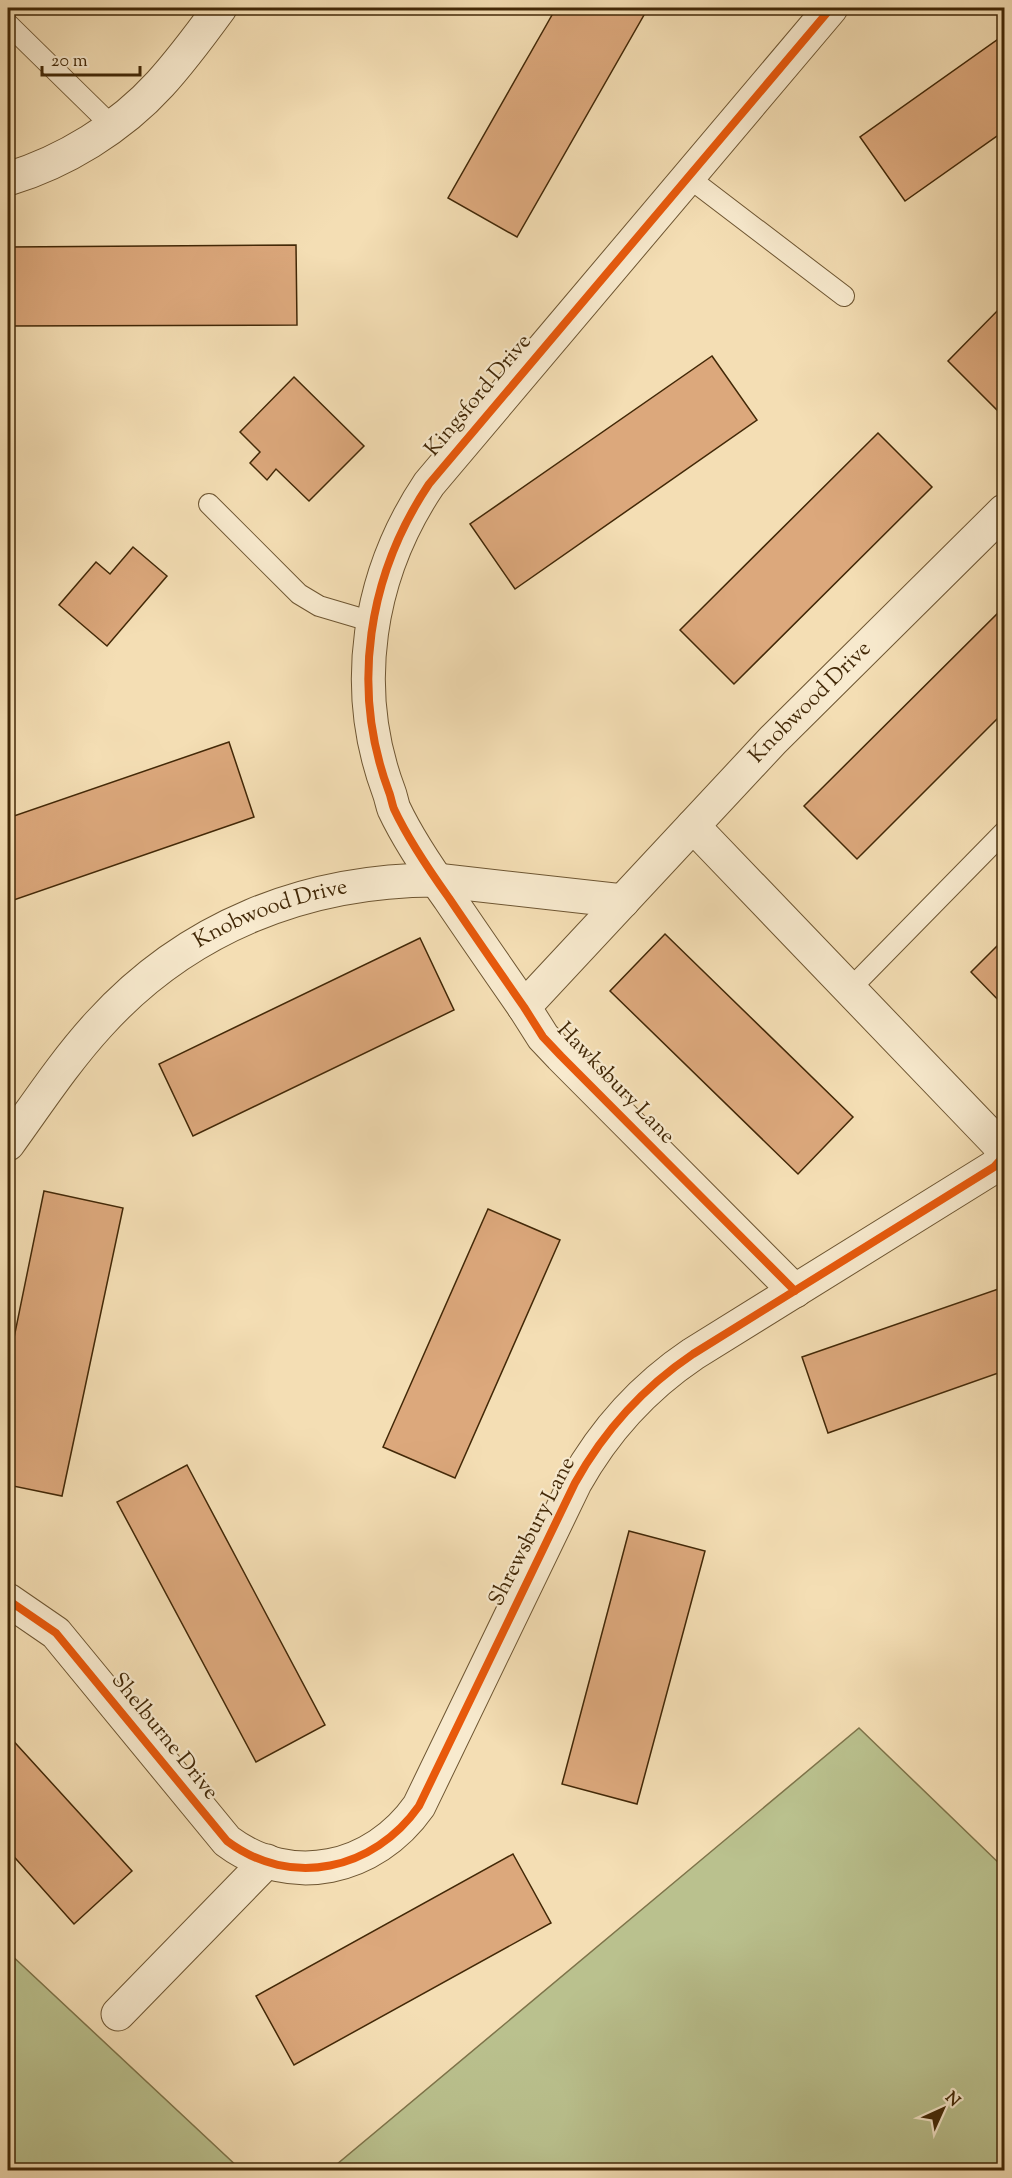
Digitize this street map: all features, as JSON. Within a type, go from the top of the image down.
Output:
[{"type":"street","points":[[8,178],[46,164],[74,150],[111,126],[159,86],[220,8]]},
{"type":"street","name":"Kingsford Drive","points":[[436,880],[393,808],[371,726],[368,659],[373,622],[380,588],[396,542],[429,484],[831,8]]},
{"type":"street","name":"Knobwood Drive","points":[[524,1007],[773,740],[1005,511]]},
{"type":"street","points":[[693,826],[850,989],[1003,1160]]},
{"type":"street","name":"Knobwood Drive","points":[[8,1144],[98,1025],[144,980],[188,949],[242,919],[296,898],[380,881],[436,880],[623,901]]},
{"type":"street","name":"Hawksbury Lane","points":[[436,880],[543,1037],[795,1291]]},
{"type":"street","name":"Shrewsbury Lane","points":[[308,1869],[338,1864],[379,1847],[402,1828],[419,1806],[575,1483],[601,1442],[621,1417],[655,1382],[681,1362],[1003,1160]]},
{"type":"street","name":"Shelburne Drive","points":[[8,1600],[56,1633],[227,1841],[238,1850],[267,1861],[308,1869]]},
{"type":"street","points":[[118,2014],[267,1861]]},
{"type":"lane","points":[[8,24],[111,126]]},
{"type":"lane","points":[[688,177],[844,296]]},
{"type":"lane","points":[[210,504],[299,594],[319,606],[373,622]]},
{"type":"lane","points":[[850,989],[1005,832]]},
{"type":"green space","points":[[859,1728],[1004,1868],[1004,2170],[330,2170]]},
{"type":"green space","points":[[8,1952],[241,2170],[8,2170]]},
{"type":"building","points":[[556,8],[648,8],[517,237],[448,198]]},
{"type":"building","points":[[1004,35],[1004,131],[905,201],[860,137]]},
{"type":"building","points":[[296,245],[297,325],[8,326],[8,247]]},
{"type":"building","points":[[1004,304],[1004,412],[1002,415],[948,361]]},
{"type":"building","points":[[712,356],[757,420],[515,589],[470,524]]},
{"type":"building","points":[[294,377],[364,446],[309,501],[276,469],[267,480],[250,463],[260,452],[240,432]]},
{"type":"building","points":[[878,433],[932,487],[734,684],[680,630]]},
{"type":"building","points":[[133,547],[167,576],[107,646],[59,605],[96,562],[110,574]]},
{"type":"building","points":[[1002,609],[1004,612],[1004,712],[857,859],[804,806]]},
{"type":"building","points":[[229,742],[254,817],[8,902],[8,818]]},
{"type":"building","points":[[665,934],[853,1117],[798,1174],[610,991]]},
{"type":"building","points":[[420,938],[454,1010],[193,1136],[159,1064]]},
{"type":"building","points":[[1004,939],[1004,1006],[971,972]]},
{"type":"building","points":[[44,1191],[123,1208],[62,1496],[8,1485],[8,1367]]},
{"type":"building","points":[[488,1209],[560,1240],[455,1478],[383,1447]]},
{"type":"building","points":[[1004,1287],[1004,1371],[828,1433],[802,1357]]},
{"type":"building","points":[[187,1465],[325,1725],[256,1762],[117,1502]]},
{"type":"building","points":[[629,1531],[705,1551],[637,1804],[562,1784]]},
{"type":"building","points":[[8,1735],[132,1871],[74,1924],[8,1850]]},
{"type":"building","points":[[513,1854],[551,1923],[294,2065],[256,1996]]},
{"type":"cycle path","points":[[795,1291],[543,1037],[427,866],[394,809],[377,753],[370,713],[368,673],[379,594],[408,519],[429,484],[831,8]]},
{"type":"cycle path","points":[[8,1600],[56,1633],[227,1841],[252,1856],[278,1865],[304,1868],[330,1865],[355,1858],[379,1845],[400,1828],[419,1806],[575,1483],[586,1464],[626,1411],[658,1381],[693,1354],[994,1167],[1004,1156]]}]
